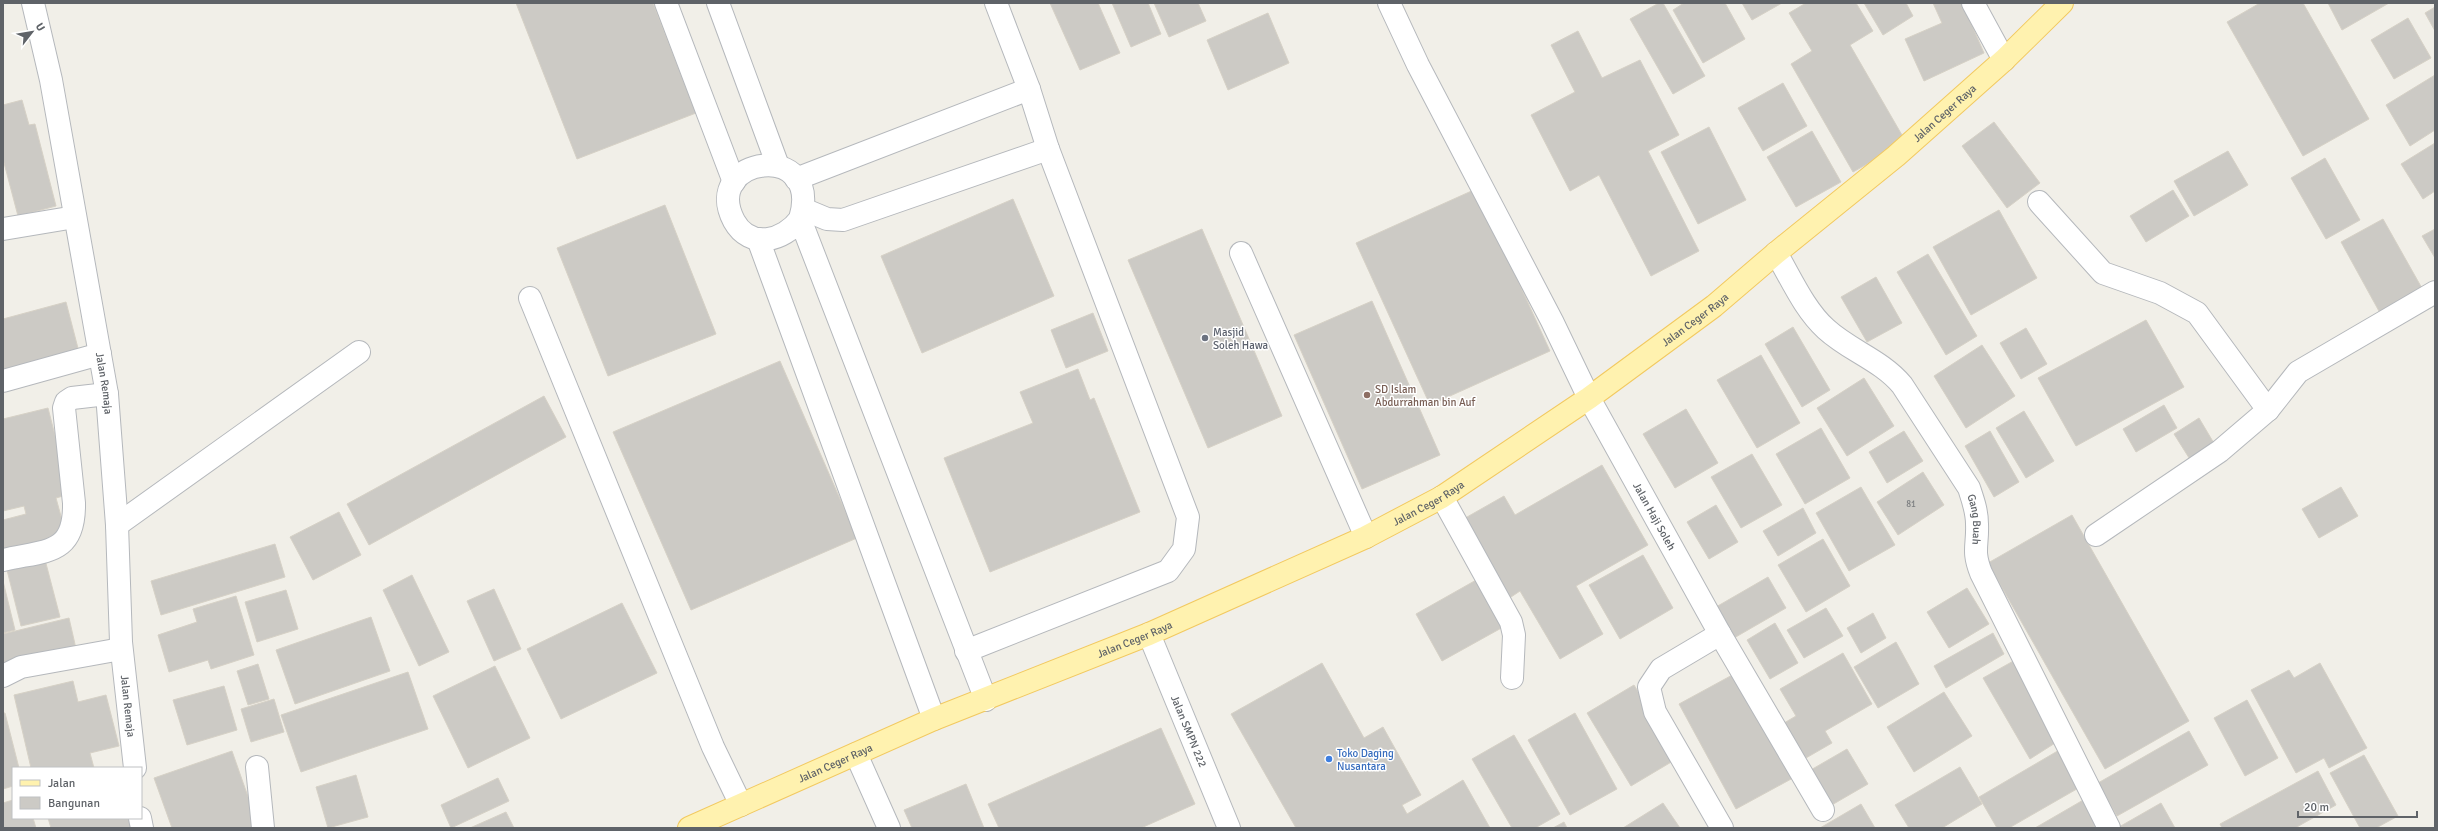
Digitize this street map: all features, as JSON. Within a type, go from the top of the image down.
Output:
[{"type":"main road","name":"Jalan Ceger Raya","points":[[689,828],[934,719],[986,700],[1149,634],[1366,537],[1442,497],[1589,398],[1714,306],[1776,253],[1896,156],[2004,60],[2062,3]]},
{"type":"street","name":"Jalan Remaja","points":[[33,3],[51,80],[107,394],[117,525],[121,649],[135,767]]},
{"type":"street","points":[[666,3],[734,182]]},
{"type":"street","points":[[718,3],[778,166]]},
{"type":"street","points":[[966,651],[1168,571],[1184,549],[1188,517],[1048,149],[1029,89],[996,3]]},
{"type":"street","name":"Jalan Haji Soleh","points":[[1389,3],[1418,65],[1552,321],[1589,398],[1720,634],[1823,810]]},
{"type":"street","points":[[1973,3],[2004,60]]},
{"type":"street","points":[[796,179],[1029,89]]},
{"type":"street","points":[[801,214],[826,219],[848,218],[1048,149]]},
{"type":"street","points":[[801,214],[793,229],[782,236],[770,239],[758,239],[745,233],[735,223],[729,209],[729,195],[734,182],[742,172],[754,166],[766,164],[778,166],[788,171],[796,179],[801,188],[801,214],[966,651],[986,700]]},
{"type":"street","points":[[2039,202],[2103,273],[2160,293],[2197,313],[2268,410]]},
{"type":"street","points":[[3,229],[75,217]]},
{"type":"street","points":[[758,239],[934,719]]},
{"type":"street","name":"Gang Buah","points":[[1776,253],[1812,313],[1825,328],[1847,346],[1890,372],[1902,385],[1969,488],[1975,503],[1977,525],[1975,557],[1979,568],[2110,828]]},
{"type":"street","points":[[1242,254],[1366,537]]},
{"type":"street","points":[[2096,535],[2220,451],[2268,410],[2298,372],[2435,292]]},
{"type":"street","points":[[530,298],[713,747],[741,805]]},
{"type":"street","points":[[117,525],[359,352]]},
{"type":"street","points":[[3,381],[100,354]]},
{"type":"street","points":[[3,560],[59,546],[70,536],[74,518],[74,503],[64,408],[66,402],[72,398],[107,394]]},
{"type":"street","points":[[1442,497],[1511,622],[1514,635],[1512,678]]},
{"type":"street","name":"Jalan SMPN 222","points":[[1149,634],[1230,828]]},
{"type":"street","points":[[1720,634],[1661,669],[1649,687],[1655,712],[1722,828]]},
{"type":"street","points":[[3,676],[21,667],[121,649]]},
{"type":"street","points":[[856,754],[889,828]]},
{"type":"street","points":[[257,768],[263,828]]},
{"type":"building","points":[[516,3],[653,3],[696,113],[577,159]]},
{"type":"building","points":[[1050,3],[1098,3],[1120,53],[1080,70]]},
{"type":"building","points":[[1112,3],[1148,3],[1161,34],[1131,47]]},
{"type":"building","points":[[1154,3],[1198,3],[1206,21],[1169,37]]},
{"type":"building","points":[[1659,3],[1663,3],[1705,76],[1673,94],[1630,19]]},
{"type":"building","points":[[1684,3],[1725,3],[1745,39],[1703,63],[1673,10]]},
{"type":"building","points":[[1742,3],[1782,3],[1752,20]]},
{"type":"building","points":[[1806,3],[1856,3],[1873,31],[1850,45],[1906,142],[1853,172],[1791,64],[1812,51],[1789,13]]},
{"type":"building","points":[[1864,3],[1906,3],[1913,16],[1883,35]]},
{"type":"building","points":[[1933,3],[1962,3],[1984,53],[1924,81],[1905,39],[1942,23]]},
{"type":"building","points":[[2260,3],[2303,3],[2369,119],[2303,156],[2227,22]]},
{"type":"building","points":[[2328,3],[2389,3],[2342,30]]},
{"type":"building","points":[[2435,7],[2435,31],[2425,13]]},
{"type":"building","points":[[1268,13],[1289,63],[1228,90],[1207,40]]},
{"type":"building","points":[[2408,18],[2431,58],[2394,79],[2371,40]]},
{"type":"building","points":[[1578,31],[1602,78],[1640,60],[1679,135],[1648,151],[1699,251],[1651,276],[1599,175],[1570,191],[1531,115],[1575,92],[1551,45]]},
{"type":"building","points":[[2435,75],[2435,130],[2410,146],[2386,105]]},
{"type":"building","points":[[1783,83],[1807,126],[1763,151],[1738,108]]},
{"type":"building","points":[[22,100],[29,125],[35,124],[56,206],[18,216],[3,159],[3,105]]},
{"type":"building","points":[[1994,122],[2040,183],[2007,208],[1962,146]]},
{"type":"building","points":[[1709,127],[1746,200],[1698,224],[1661,152]]},
{"type":"building","points":[[1812,131],[1841,182],[1796,207],[1767,157]]},
{"type":"building","points":[[2435,143],[2435,191],[2423,199],[2401,164]]},
{"type":"building","points":[[2228,151],[2248,185],[2194,216],[2174,181]]},
{"type":"building","points":[[2325,158],[2360,220],[2326,239],[2291,178]]},
{"type":"building","points":[[1476,189],[1550,351],[1430,405],[1356,243]]},
{"type":"building","points":[[2173,190],[2189,216],[2146,242],[2130,216]]},
{"type":"building","points":[[1013,199],[1054,296],[922,353],[881,256]]},
{"type":"building","points":[[665,205],[716,334],[608,376],[557,248]]},
{"type":"building","points":[[1999,210],[2037,278],[1971,315],[1933,247]]},
{"type":"building","points":[[2383,219],[2423,290],[2380,313],[2341,242]]},
{"type":"building","name":"Masjid Soleh Hawa","points":[[1202,229],[1282,416],[1208,448],[1128,260]]},
{"type":"building","points":[[2435,229],[2435,258],[2422,236]]},
{"type":"building","points":[[1928,254],[1977,336],[1946,355],[1897,272]]},
{"type":"building","points":[[1876,277],[1902,323],[1867,342],[1841,297]]},
{"type":"building","name":"SD Islam Abdurrahman bin Auf","points":[[1372,301],[1440,455],[1362,489],[1294,335]]},
{"type":"building","points":[[66,302],[80,356],[3,376],[3,319]]},
{"type":"building","points":[[1093,313],[1108,351],[1066,368],[1051,330]]},
{"type":"building","points":[[2146,320],[2184,387],[2076,446],[2038,378]]},
{"type":"building","points":[[1793,327],[1830,390],[1802,407],[1765,344]]},
{"type":"building","points":[[2026,328],[2047,364],[2021,379],[2000,343]]},
{"type":"building","points":[[1982,345],[2015,396],[1966,428],[1934,376]]},
{"type":"building","points":[[1761,355],[1800,423],[1757,448],[1717,380]]},
{"type":"building","points":[[780,361],[857,538],[691,610],[613,432]]},
{"type":"building","points":[[1078,369],[1090,400],[1094,398],[1140,512],[990,572],[944,458],[1033,423],[1020,392]]},
{"type":"building","points":[[1864,378],[1894,426],[1847,456],[1817,408]]},
{"type":"building","points":[[544,396],[566,437],[369,545],[347,504]]},
{"type":"building","points":[[2164,405],[2177,428],[2136,452],[2123,429]]},
{"type":"building","points":[[48,408],[70,494],[56,498],[67,538],[3,557],[3,520],[26,514],[24,506],[3,511],[3,419]]},
{"type":"building","points":[[1686,409],[1718,463],[1675,488],[1643,434]]},
{"type":"building","points":[[2024,411],[2054,461],[2026,478],[1996,428]]},
{"type":"building","points":[[2199,418],[2215,445],[2191,461],[2174,434]]},
{"type":"building","points":[[1821,428],[1850,478],[1805,504],[1776,454]]},
{"type":"building","points":[[1904,431],[1923,461],[1887,483],[1869,452]]},
{"type":"building","points":[[1990,431],[2019,482],[1994,497],[1965,446]]},
{"type":"building","points":[[1752,454],[1782,505],[1741,528],[1711,477]]},
{"type":"building","points":[[1602,465],[1648,545],[1576,586],[1603,634],[1560,659],[1520,591],[1505,601],[1460,521],[1504,496],[1515,515]]},
{"type":"building","points":[[1923,472],[1944,505],[1898,535],[1877,502]]},
{"type":"building","points":[[1861,487],[1895,545],[1849,571],[1816,513]]},
{"type":"building","points":[[2341,487],[2358,516],[2319,538],[2302,509]]},
{"type":"building","points":[[1716,505],[1738,542],[1709,559],[1687,522]]},
{"type":"building","points":[[1803,508],[1816,533],[1778,556],[1763,531]]},
{"type":"building","points":[[339,512],[361,555],[313,580],[290,537]]},
{"type":"building","points":[[2072,515],[2189,721],[2105,769],[1988,563]]},
{"type":"building","points":[[1823,539],[1850,586],[1806,612],[1778,565]]},
{"type":"building","points":[[275,544],[285,577],[161,615],[151,581]]},
{"type":"building","points":[[43,552],[60,617],[21,626],[5,562]]},
{"type":"building","points":[[1643,555],[1673,608],[1620,639],[1589,585]]},
{"type":"building","points":[[412,575],[449,652],[419,666],[383,590]]},
{"type":"building","points":[[1768,577],[1786,608],[1734,638],[1716,607]]},
{"type":"building","points":[[1478,579],[1505,626],[1442,661],[1416,614]]},
{"type":"building","points":[[3,581],[15,630],[3,633]]},
{"type":"building","points":[[1967,588],[1989,624],[1949,648],[1927,612]]},
{"type":"building","points":[[494,589],[521,649],[494,661],[467,601]]},
{"type":"building","points":[[286,590],[298,629],[257,642],[245,602]]},
{"type":"building","points":[[236,596],[254,655],[211,669],[208,660],[169,672],[158,635],[197,622],[193,609]]},
{"type":"building","points":[[622,603],[657,673],[561,719],[527,649]]},
{"type":"building","points":[[1826,608],[1843,636],[1804,658],[1787,630]]},
{"type":"building","points":[[1873,613],[1886,638],[1861,653],[1847,628]]},
{"type":"building","points":[[371,617],[390,671],[295,704],[276,650]]},
{"type":"building","points":[[69,618],[77,653],[6,670],[3,658],[3,634]]},
{"type":"building","points":[[1775,623],[1798,663],[1770,679],[1747,640]]},
{"type":"building","points":[[1993,633],[2004,654],[1946,688],[1934,666]]},
{"type":"building","points":[[1896,642],[1919,684],[1878,708],[1854,667]]},
{"type":"building","points":[[1843,653],[1872,704],[1825,731],[1832,743],[1799,762],[1779,726],[1796,716],[1780,689]]},
{"type":"building","points":[[2017,659],[2063,738],[2030,759],[1983,678]]},
{"type":"building","name":"Toko Daging Nusantara","points":[[1322,663],[1364,738],[1383,727],[1421,795],[1402,805],[1407,814],[1463,780],[1490,828],[1296,828],[1231,714]]},
{"type":"building","points":[[2320,663],[2367,748],[2329,768],[2324,758],[2296,773],[2251,690],[2289,670],[2294,678]]},
{"type":"building","points":[[258,664],[269,699],[248,705],[237,671]]},
{"type":"building","points":[[495,666],[530,738],[468,768],[433,696]]},
{"type":"building","points":[[408,672],[428,729],[301,772],[281,715]]},
{"type":"building","points":[[1736,673],[1793,778],[1736,809],[1679,704]]},
{"type":"building","points":[[73,681],[78,702],[106,695],[119,746],[90,753],[94,767],[31,767],[14,695]]},
{"type":"building","points":[[1634,685],[1678,758],[1631,786],[1587,713]]},
{"type":"building","points":[[224,686],[237,730],[187,745],[173,700]]},
{"type":"building","points":[[1944,692],[1972,736],[1914,772],[1887,727]]},
{"type":"building","points":[[274,699],[284,732],[251,742],[241,709]]},
{"type":"building","points":[[2247,700],[2278,758],[2245,776],[2214,718]]},
{"type":"building","points":[[3,713],[5,713],[19,767],[12,767],[12,786],[3,789]]},
{"type":"building","points":[[1575,713],[1617,789],[1570,815],[1528,740]]},
{"type":"building","points":[[1161,728],[1195,804],[1141,828],[999,828],[988,804]]},
{"type":"building","points":[[2189,731],[2208,765],[2117,816],[2098,783]]},
{"type":"building","points":[[1514,735],[1560,814],[1535,828],[1512,828],[1472,759]]},
{"type":"building","points":[[1847,749],[1868,784],[1830,806],[1809,771]]},
{"type":"building","points":[[2061,749],[2082,786],[2009,828],[1997,828],[1979,797]]},
{"type":"building","points":[[232,751],[259,828],[172,828],[154,778]]},
{"type":"building","points":[[2364,755],[2398,816],[2376,828],[2360,828],[2330,773]]},
{"type":"building","points":[[1960,767],[1982,804],[1942,828],[1909,828],[1895,805]]},
{"type":"building","points":[[2318,771],[2336,805],[2295,828],[2222,828],[2220,824]]},
{"type":"building","points":[[356,775],[368,817],[328,828],[316,787]]},
{"type":"building","points":[[498,778],[509,801],[451,828],[441,805]]},
{"type":"building","points":[[966,784],[984,828],[912,828],[904,810]]},
{"type":"building","points":[[2085,799],[2102,828],[2035,828]]},
{"type":"building","points":[[12,800],[12,819],[33,819],[36,828],[3,828],[3,803]]},
{"type":"building","points":[[1663,803],[1680,828],[1623,828]]},
{"type":"building","points":[[2161,803],[2175,828],[2119,827]]},
{"type":"building","points":[[1861,804],[1875,828],[1820,828]]},
{"type":"building","points":[[506,812],[514,828],[470,828]]},
{"type":"building","points":[[48,819],[130,819],[133,828],[51,828]]},
{"type":"building","points":[[1564,822],[1567,828],[1553,828]]},
{"type":"place","name":"Masjid Soleh Hawa","points":[[1205,338]]},
{"type":"place","name":"SD Islam Abdurrahman bin Auf","points":[[1367,395]]},
{"type":"place","name":"Toko Daging Nusantara","points":[[1329,759]]}]
